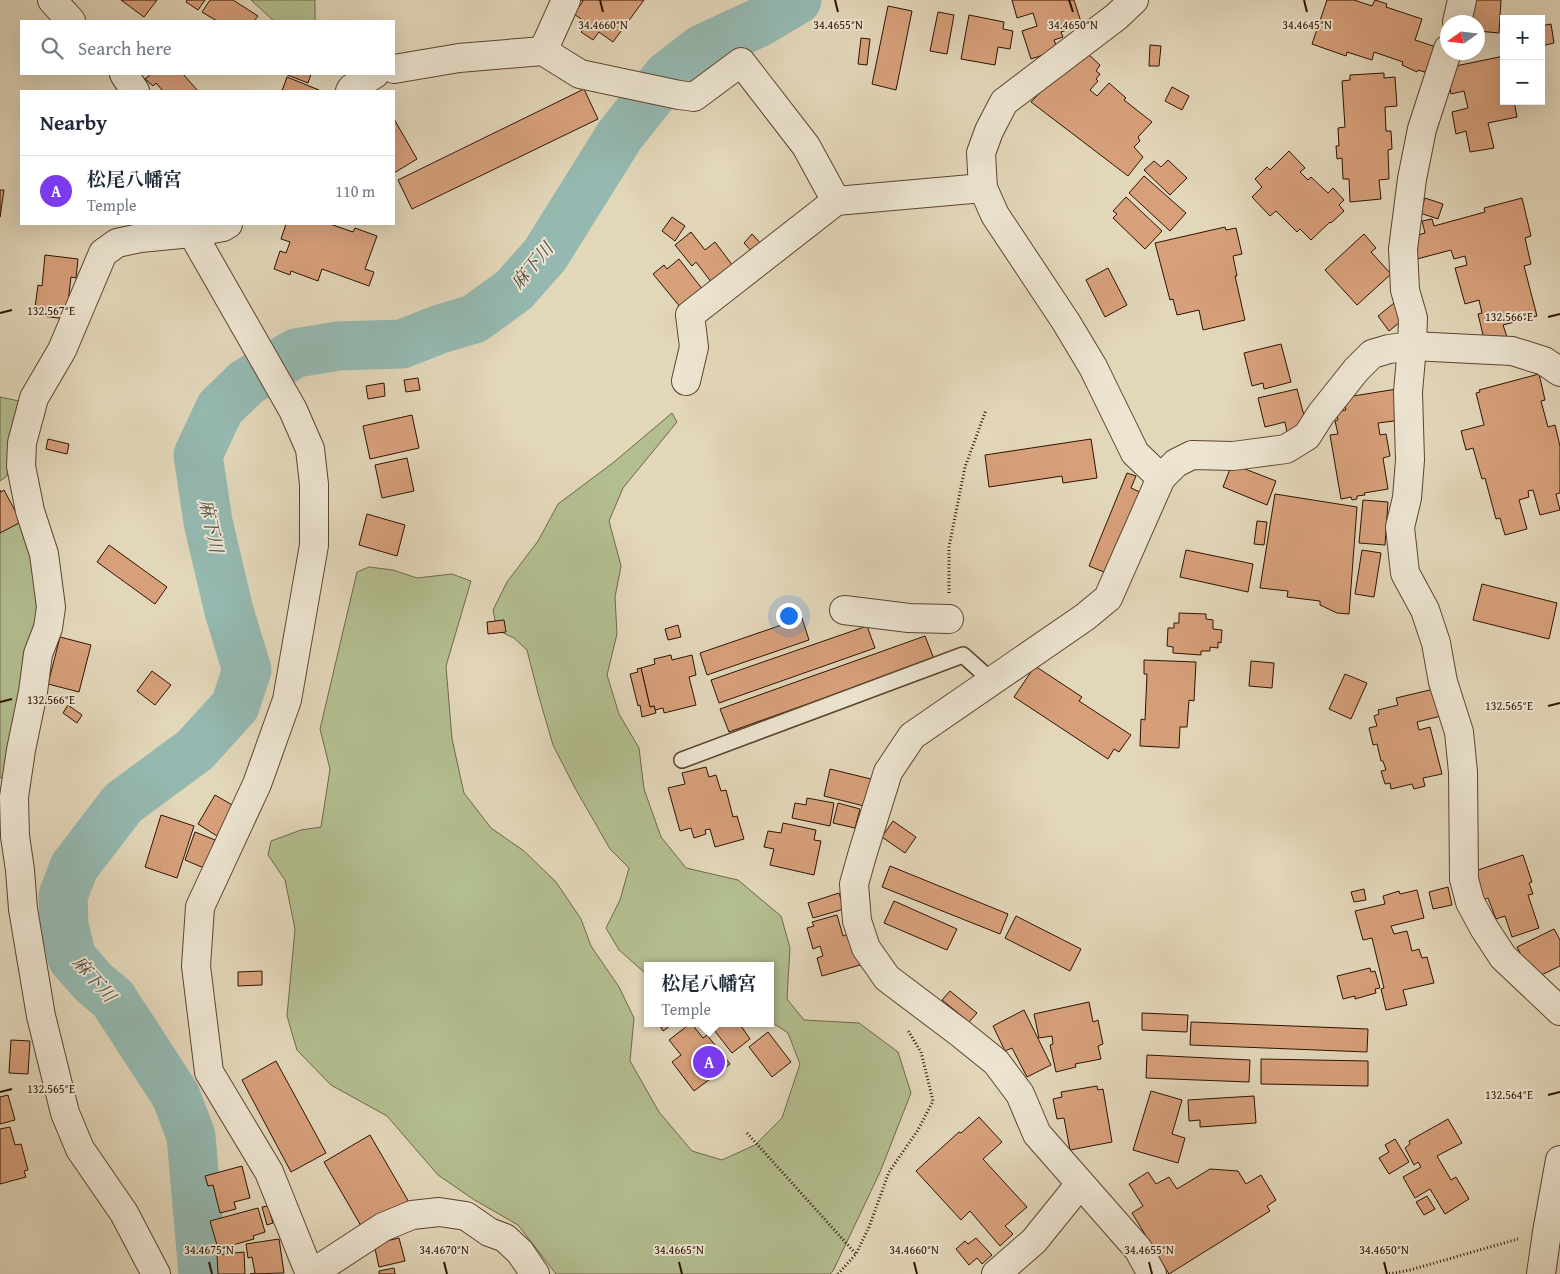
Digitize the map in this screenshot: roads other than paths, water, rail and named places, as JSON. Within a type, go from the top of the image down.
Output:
[{"type":"street","points":[[52,0],[70,20]]},
{"type":"street","points":[[543,51],[566,0]]},
{"type":"street","points":[[1134,0],[1116,17],[1004,102],[988,131],[981,153],[983,188],[995,215],[1066,322],[1093,367],[1135,453],[1161,478]]},
{"type":"street","points":[[1459,15],[1462,0]]},
{"type":"street","points":[[395,69],[459,58],[543,51],[580,74],[694,97],[742,62],[806,146],[836,201]]},
{"type":"street","points":[[1444,60],[1422,128],[1406,218],[1403,249],[1406,290],[1413,318],[1408,392],[1410,460],[1407,498],[1400,527],[1404,573],[1425,610],[1436,643],[1444,682],[1459,732],[1463,772],[1464,879],[1470,902],[1503,957],[1560,1011]]},
{"type":"street","points":[[125,75],[134,90]]},
{"type":"street","points":[[351,90],[372,75]]},
{"type":"street","points":[[686,381],[694,347],[690,315],[836,201],[983,188]]},
{"type":"street","points":[[156,1274],[124,1213],[80,1149],[64,1113],[41,1016],[30,955],[15,836],[14,797],[38,654],[48,628],[51,607],[44,554],[30,511],[21,466],[22,443],[34,398],[62,350],[103,253],[117,243],[190,229],[223,227],[226,225]]},
{"type":"street","points":[[190,229],[293,410],[310,449],[314,484],[314,545],[287,700],[257,784],[200,907],[196,966],[209,1072],[270,1172],[311,1274],[383,1227],[412,1215],[439,1212],[466,1216],[489,1232],[504,1238],[520,1252],[535,1274]]},
{"type":"street","points":[[1152,1274],[1138,1250],[1037,1134],[1020,1094],[996,1062],[887,978],[866,948],[857,921],[854,884],[888,772],[912,736],[1085,617],[1108,598],[1161,478],[1176,463],[1192,455],[1233,456],[1286,449],[1307,436],[1321,414],[1356,370],[1372,354],[1412,346],[1512,351],[1544,361],[1560,372]]},
{"type":"street","points":[[844,610],[909,618],[949,619]]},
{"type":"street","points":[[1541,1274],[1560,1160]]},
{"type":"street","points":[[996,1274],[1034,1241],[1080,1184]]},
{"type":"lane","points":[[682,760],[963,655],[992,680]]},
{"type":"waterway","name":"麻下川","points":[[203,1274],[191,1136],[176,1096],[113,999],[94,983],[72,958],[64,926],[63,896],[74,867],[123,803],[195,750],[235,706],[247,670],[229,611],[208,522],[198,455],[220,408],[247,382],[296,353],[338,346],[402,344],[440,329],[474,319],[514,290],[545,255],[620,135],[667,76],[702,49],[760,22],[797,0]]},
{"type":"place","name":"松尾八幡宮","points":[[709,1062]]}]
